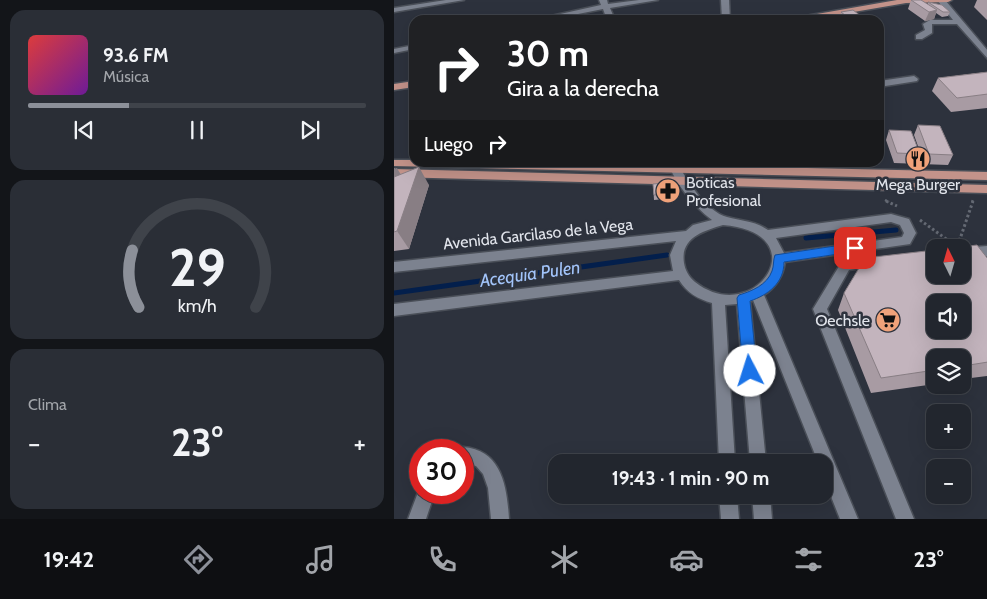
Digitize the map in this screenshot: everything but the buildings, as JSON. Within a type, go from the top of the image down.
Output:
[{"type":"main road","points":[[823,15],[906,1],[944,0]]},
{"type":"main road","points":[[394,88],[409,85]]},
{"type":"main road","points":[[394,162],[409,162]]},
{"type":"main road","points":[[704,167],[987,176]]},
{"type":"main road","points":[[394,173],[987,189]]},
{"type":"street","points":[[394,10],[460,0]]},
{"type":"street","points":[[558,15],[604,4],[654,0]]},
{"type":"street","points":[[725,0],[726,15]]},
{"type":"street","points":[[944,0],[957,22],[987,57]]},
{"type":"street","points":[[919,37],[929,31],[928,24],[930,22],[957,22]]},
{"type":"street","points":[[394,52],[409,48]]},
{"type":"street","points":[[884,83],[914,79]]},
{"type":"street","points":[[674,167],[703,208],[723,221]]},
{"type":"street","points":[[399,185],[409,173]]},
{"type":"street","points":[[682,181],[701,226]]},
{"type":"street","points":[[766,235],[891,218],[904,222],[910,234],[906,241],[779,258]]},
{"type":"street","points":[[723,221],[738,222],[753,227],[766,235],[774,246],[779,258],[779,268],[775,278],[767,287],[750,296],[718,299],[703,294],[689,286],[680,275],[676,265],[676,254],[686,235],[701,226],[723,221]]},
{"type":"street","name":"Avenida Garcilaso de la Vega","points":[[394,267],[686,235]]},
{"type":"street","points":[[972,252],[987,251]]},
{"type":"street","points":[[890,260],[845,266],[820,309],[905,519]]},
{"type":"street","points":[[394,310],[680,275]]},
{"type":"street","points":[[750,296],[758,454]]},
{"type":"street","points":[[750,296],[849,519]]},
{"type":"street","points":[[718,299],[727,454]]},
{"type":"street","points":[[474,455],[485,462],[489,470],[498,495],[500,519]]},
{"type":"street","points":[[417,519],[423,504]]},
{"type":"street","points":[[729,504],[730,519]]},
{"type":"street","points":[[762,504],[763,519]]},
{"type":"path","points":[[960,239],[973,200],[968,189]]},
{"type":"waterway","name":"Acequia Pulen","points":[[806,238],[896,230]]},
{"type":"waterway","name":"Acequia Pulen","points":[[394,293],[667,255]]},
{"type":"place","name":"Mega Burger","points":[[918,159]]},
{"type":"place","name":"Boticas Profesional","points":[[668,191]]},
{"type":"place","name":"Oechsle","points":[[888,320]]},
{"type":"route","points":[[750,371],[743,298],[757,294],[767,287],[775,278],[779,268],[779,258],[855,248]]}]
